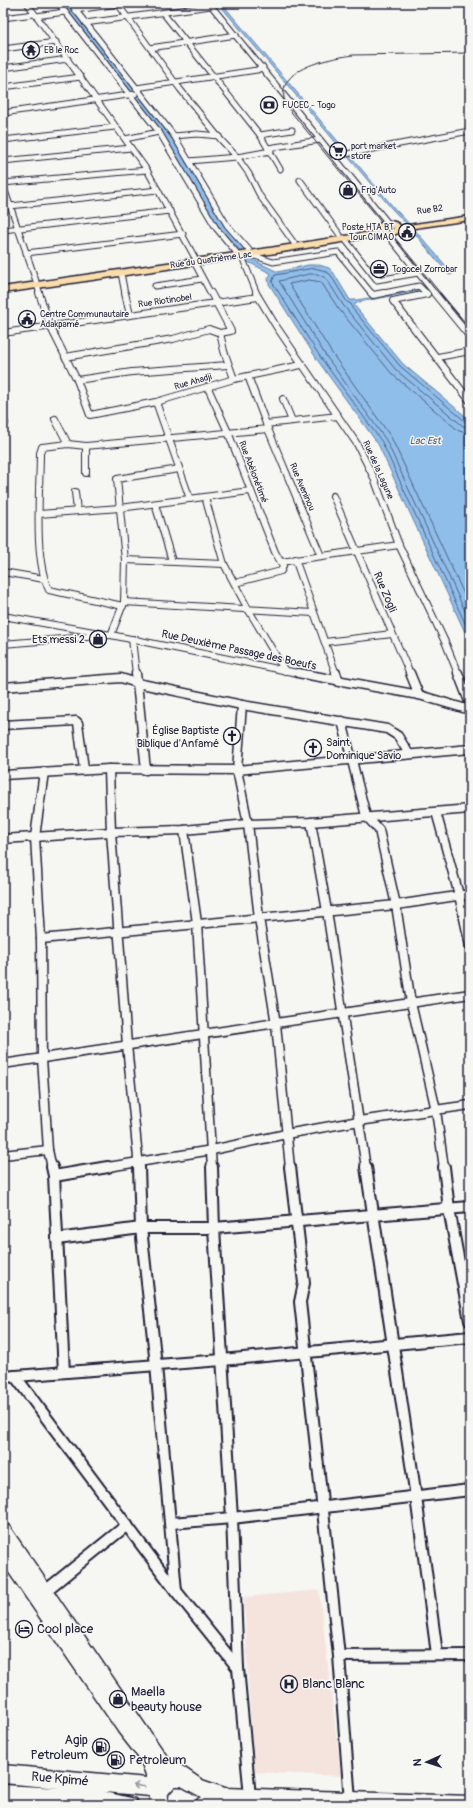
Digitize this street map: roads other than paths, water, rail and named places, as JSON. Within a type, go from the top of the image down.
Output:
[{"type":"main road","name":"Rue B2","points":[[393,226],[470,215]]},
{"type":"main road","name":"Rue B2","points":[[393,226],[406,227],[470,218]]},
{"type":"main road","name":"Rue du Quatrième Lac","points":[[64,279],[121,273],[236,252],[247,254],[294,243],[383,231],[393,232],[393,226]]},
{"type":"main road","name":"Rue du Quatrième Lac","points":[[64,279],[194,260],[247,254],[342,237]]},
{"type":"main road","points":[[3,286],[64,279]]},
{"type":"main road","points":[[3,290],[36,283]]},
{"type":"main road","points":[[3,1532],[125,1727],[160,1761],[188,1781],[225,1797]]},
{"type":"main road","points":[[3,1550],[36,1587]]},
{"type":"main road","points":[[147,1747],[152,1769],[162,1787]]},
{"type":"main road","name":"Rue Kpimé","points":[[5,1771],[162,1787]]},
{"type":"main road","points":[[158,1805],[159,1794],[162,1787],[171,1779],[188,1781],[198,1792],[199,1805]]},
{"type":"main road","name":"Rue Kpimé","points":[[3,1794],[90,1798],[129,1805]]},
{"type":"main road","points":[[204,1805],[225,1797],[250,1797],[351,1803],[470,1805]]},
{"type":"street","points":[[27,3],[147,170],[183,234],[202,279],[231,331],[220,333],[209,329],[174,339],[65,357]]},
{"type":"street","points":[[58,3],[159,132],[216,228],[236,252]]},
{"type":"street","points":[[70,3],[174,136],[227,225],[247,254],[273,262],[338,252],[373,295],[419,286],[427,294],[393,301],[438,357],[470,401]]},
{"type":"street","points":[[75,10],[126,3]]},
{"type":"street","points":[[118,4],[129,17],[175,82],[237,157],[249,174],[260,196],[294,243]]},
{"type":"street","points":[[85,23],[163,13],[210,4],[320,140],[393,226]]},
{"type":"street","points":[[3,18],[65,12]]},
{"type":"street","points":[[163,13],[207,69],[215,76],[220,86],[260,135],[280,169]]},
{"type":"street","points":[[150,48],[236,36]]},
{"type":"street","points":[[3,49],[56,42]]},
{"type":"street","points":[[3,68],[68,59]]},
{"type":"street","points":[[136,88],[257,70],[262,67]]},
{"type":"street","points":[[3,87],[80,77]]},
{"type":"street","points":[[3,113],[141,93]]},
{"type":"street","points":[[3,140],[115,127]]},
{"type":"street","points":[[260,135],[292,130]]},
{"type":"street","points":[[335,156],[470,131]]},
{"type":"street","points":[[125,139],[159,132]]},
{"type":"street","points":[[174,136],[197,134],[219,136]]},
{"type":"street","points":[[189,161],[237,157],[320,140]]},
{"type":"street","points":[[3,161],[131,148]]},
{"type":"street","points":[[147,170],[3,184],[50,326],[77,380],[138,371],[228,365]]},
{"type":"street","points":[[300,180],[342,237],[377,280],[418,273]]},
{"type":"street","points":[[10,206],[158,190]]},
{"type":"street","points":[[3,230],[170,211]]},
{"type":"street","points":[[383,231],[470,337]]},
{"type":"street","points":[[26,253],[183,234]]},
{"type":"street","name":"Rue de la Lagune","points":[[247,254],[258,297],[301,365],[357,444],[374,478],[399,545],[446,644],[470,704]]},
{"type":"street","points":[[121,273],[130,315]]},
{"type":"street","points":[[155,286],[202,279]]},
{"type":"street","name":"Rue Riotinobel","points":[[3,333],[258,297]]},
{"type":"street","points":[[220,333],[228,365],[234,380]]},
{"type":"street","points":[[438,357],[470,351]]},
{"type":"street","name":"Rue Ahadji","points":[[77,380],[90,415],[156,402],[248,376],[301,365]]},
{"type":"street","name":"Rue Aveninou","points":[[248,376],[267,427],[321,556]]},
{"type":"street","name":"Rue Abélonétimé","points":[[208,388],[228,432],[274,552],[281,562]]},
{"type":"street","points":[[283,399],[292,421]]},
{"type":"street","points":[[156,402],[190,499]]},
{"type":"street","points":[[313,613],[124,604],[49,590],[46,587],[44,579],[39,514],[40,453],[42,447],[68,444],[86,446],[169,439],[267,427],[292,421],[338,416]]},
{"type":"street","points":[[55,419],[68,444]]},
{"type":"street","points":[[86,446],[86,473]]},
{"type":"street","points":[[3,644],[111,635],[124,604],[124,560],[117,479],[179,469]]},
{"type":"street","points":[[39,514],[120,508],[250,491]]},
{"type":"street","points":[[75,492],[77,511]]},
{"type":"street","name":"Rue Zogli","points":[[334,496],[419,695]]},
{"type":"street","points":[[206,497],[224,564],[248,609],[285,671]]},
{"type":"street","points":[[155,504],[172,561]]},
{"type":"street","points":[[235,583],[280,571],[283,569],[281,562],[399,545]]},
{"type":"street","points":[[295,559],[313,613],[339,682]]},
{"type":"street","points":[[124,560],[224,564]]},
{"type":"street","points":[[3,572],[44,579]]},
{"type":"street","name":"Rue Deuxième Passage des Boeufs","points":[[3,616],[132,639],[339,682],[419,695],[470,710]]},
{"type":"street","points":[[325,642],[392,634]]},
{"type":"street","points":[[132,639],[146,770]]},
{"type":"street","points":[[3,687],[121,678],[137,683],[242,705],[392,730],[400,736],[409,754]]},
{"type":"street","points":[[242,705],[237,770],[248,824],[259,918],[276,1024],[286,1134],[304,1283],[300,1299],[339,1656],[351,1803]]},
{"type":"street","points":[[3,725],[76,721],[78,723],[84,769]]},
{"type":"street","points":[[342,721],[353,759],[366,816],[379,830],[396,905],[411,1003],[436,1110],[449,1209],[470,1321]]},
{"type":"street","points":[[3,775],[84,769],[237,770],[470,749]]},
{"type":"street","points":[[109,769],[111,832],[127,1045],[139,1161],[141,1228],[156,1365],[176,1590]]},
{"type":"street","points":[[44,772],[35,837],[41,939],[42,1058],[48,1150],[54,1176],[64,1372]]},
{"type":"street","points":[[3,839],[111,832],[184,830],[248,824],[312,822],[366,816],[470,809]]},
{"type":"street","points":[[436,812],[459,895],[470,946]]},
{"type":"street","points":[[312,822],[328,911],[342,1014],[416,1497],[437,1654]]},
{"type":"street","points":[[184,830],[196,924],[205,1034],[212,1150],[214,1228],[232,1518],[238,1668],[250,1797]]},
{"type":"street","points":[[41,939],[119,930],[396,905],[470,894]]},
{"type":"street","points":[[3,1064],[470,994]]},
{"type":"street","points":[[54,1176],[212,1150],[286,1134],[359,1121],[470,1105]]},
{"type":"street","points":[[3,1155],[48,1150]]},
{"type":"street","points":[[57,1239],[141,1228],[214,1228],[470,1207]]},
{"type":"street","points":[[3,1377],[222,1360],[470,1338]]},
{"type":"street","points":[[15,1376],[176,1590],[238,1668]]},
{"type":"street","points":[[171,1523],[232,1518],[470,1490]]},
{"type":"street","points":[[36,1587],[127,1525]]},
{"type":"street","points":[[339,1656],[437,1654],[470,1655]]},
{"type":"water","name":"Lac Est","points":[[60,3],[66,3],[169,133],[225,227],[243,247],[251,259],[278,272],[308,265],[319,265],[329,268],[350,300],[418,291],[359,302],[354,305],[403,364],[470,420],[470,643],[378,444],[318,361],[269,284],[268,278],[271,274],[246,261],[238,248],[219,228],[169,143]]},
{"type":"water","points":[[218,3],[221,3],[224,6],[395,209],[453,274],[449,275]]},
{"type":"railway","points":[[441,294],[287,107],[284,94],[286,83],[293,75],[304,68],[329,59],[353,55],[470,53]]},
{"type":"railway","points":[[440,293],[470,329]]},
{"type":"place","name":"EB le Roc","points":[[31,50]]},
{"type":"place","name":"FUCEC - Togo","points":[[269,105]]},
{"type":"place","name":"port market store","points":[[338,151]]},
{"type":"place","name":"Frig'Auto","points":[[348,190]]},
{"type":"place","name":"Poste HTA BT Tour CIMAO","points":[[407,232]]},
{"type":"place","name":"Togocel Zorrobar","points":[[379,269]]},
{"type":"place","name":"Centre Communautaire Adakpamé","points":[[27,319]]},
{"type":"place","name":"Ets messi 2","points":[[98,639]]},
{"type":"place","name":"Église Baptiste Biblique d'Anfamé","points":[[232,736]]},
{"type":"place","name":"Saint Dominique Savio","points":[[313,748]]},
{"type":"place","name":"Cool place","points":[[24,1629]]},
{"type":"place","name":"Blanc Blanc","points":[[289,1684]]},
{"type":"place","name":"Maella beauty house","points":[[118,1699]]},
{"type":"place","name":"Agip Petroleum","points":[[101,1747]]},
{"type":"place","name":"Petroleum","points":[[116,1760]]}]
